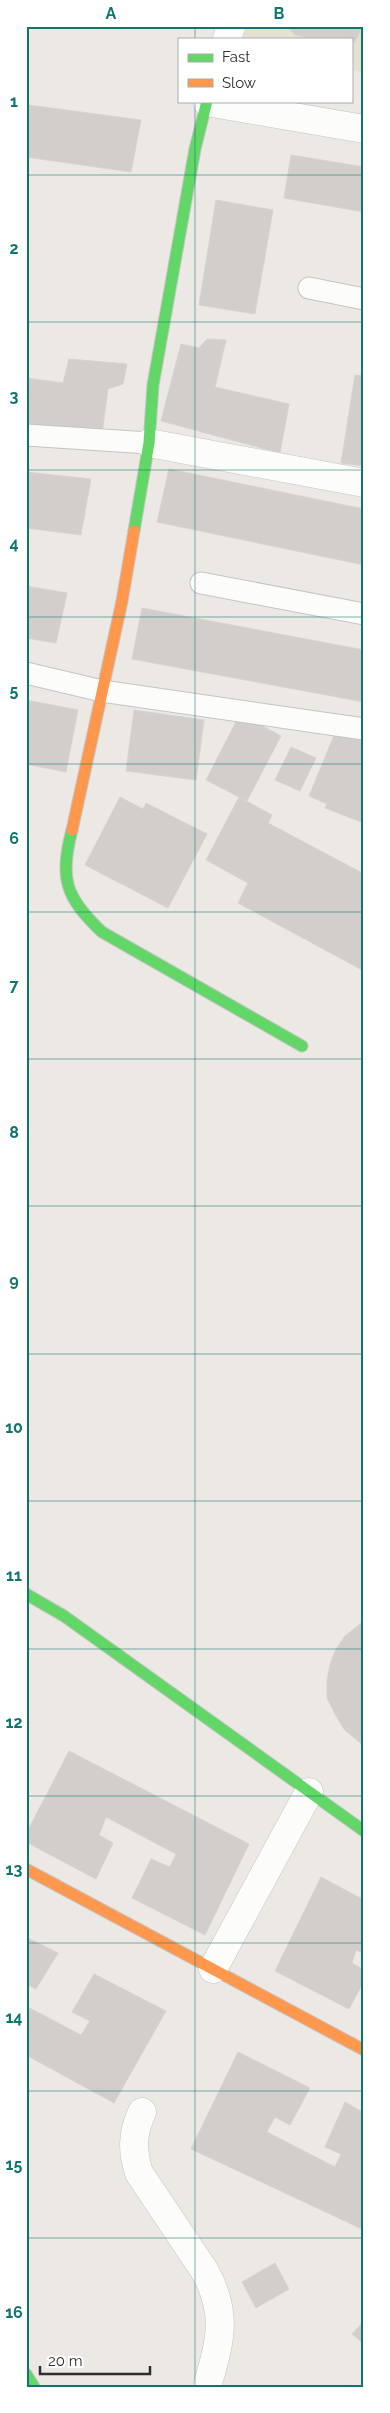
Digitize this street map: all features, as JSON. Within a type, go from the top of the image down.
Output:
[{"type":"street","points":[[227,38],[231,26]]},
{"type":"street","points":[[302,1046],[102,932],[81,912],[68,890],[66,873],[67,850],[122,601],[149,443],[153,385],[195,149],[207,102],[364,129]]},
{"type":"street","points":[[149,443],[364,484]]},
{"type":"street","points":[[26,1594],[64,1616],[364,1830]]},
{"type":"street","points":[[213,1969],[309,1792]]},
{"type":"street","points":[[26,1869],[364,2050]]},
{"type":"street","points":[[142,2112],[136,2127],[133,2143],[134,2159],[140,2173],[213,2285],[219,2302],[220,2338],[207,2387]]},
{"type":"street","points":[[26,2374],[34,2387]]},
{"type":"lane","points":[[309,288],[364,299]]},
{"type":"lane","points":[[26,435],[149,443]]},
{"type":"lane","points":[[201,583],[364,614]]},
{"type":"lane","points":[[26,673],[102,691],[364,730]]},
{"type":"shaded area","points":[[247,26],[364,26],[364,73],[352,70],[352,38],[243,38]]},
{"type":"building","points":[[287,26],[362,26],[355,42],[352,42],[352,38],[309,38],[295,35]]},
{"type":"building","points":[[28,105],[141,120],[131,172],[26,157]]},
{"type":"building","points":[[291,155],[364,167],[364,212],[284,198]]},
{"type":"building","points":[[216,200],[273,210],[255,314],[199,305]]},
{"type":"building","points":[[207,339],[226,340],[215,387],[289,404],[280,453],[161,421],[181,344],[199,348]]},
{"type":"building","points":[[69,359],[127,364],[123,384],[108,389],[102,434],[26,425],[26,378],[63,383]]},
{"type":"building","points":[[355,375],[364,376],[364,466],[341,463]]},
{"type":"building","points":[[169,469],[364,509],[364,565],[157,522]]},
{"type":"building","points":[[26,472],[91,479],[81,535],[26,528]]},
{"type":"building","points":[[26,586],[67,593],[56,643],[26,638]]},
{"type":"building","points":[[142,608],[364,650],[364,702],[132,659]]},
{"type":"building","points":[[26,700],[78,710],[66,772],[26,764]]},
{"type":"building","points":[[134,710],[204,720],[196,780],[126,771]]},
{"type":"building","points":[[240,714],[281,736],[247,801],[206,780]]},
{"type":"building","points":[[337,728],[364,739],[364,823],[325,808],[327,804],[309,796]]},
{"type":"building","points":[[291,747],[316,758],[300,791],[275,780]]},
{"type":"building","points":[[120,797],[143,809],[146,803],[207,834],[168,908],[85,865]]},
{"type":"building","points":[[239,797],[272,815],[268,823],[364,874],[364,971],[238,903],[248,883],[206,860]]},
{"type":"building","points":[[364,1621],[364,1746],[344,1729],[335,1714],[327,1698],[327,1681],[330,1664],[336,1649],[345,1636]]},
{"type":"building","points":[[69,1751],[249,1844],[205,1935],[132,1898],[151,1859],[170,1867],[176,1854],[106,1817],[99,1835],[113,1843],[96,1879],[26,1842],[26,1834]]},
{"type":"building","points":[[321,1877],[364,1900],[364,1953],[356,1950],[352,1963],[364,1970],[364,1981],[349,2009],[275,1971]]},
{"type":"building","points":[[26,1937],[58,1953],[36,1989],[26,1984]]},
{"type":"building","points":[[94,1974],[166,2011],[114,2103],[26,2055],[26,2006],[81,2035],[90,2021],[72,2012]]},
{"type":"building","points":[[238,2052],[310,2088],[290,2125],[275,2117],[267,2132],[335,2167],[341,2154],[325,2147],[345,2102],[364,2113],[364,2230],[191,2149]]},
{"type":"building","points":[[275,2263],[289,2289],[256,2308],[242,2282]]},
{"type":"building","points":[[364,2321],[364,2344],[352,2334]]},
{"type":"traffic: fast","points":[[134,531],[149,443],[153,385],[195,149],[207,102]]},
{"type":"traffic: fast","points":[[72,830],[66,862],[66,875],[69,887],[80,909],[102,932],[302,1046]]},
{"type":"traffic: fast","points":[[26,1594],[64,1616],[364,1831]]},
{"type":"traffic: fast","points":[[26,2374],[34,2387]]},
{"type":"traffic: slow","points":[[72,830],[122,601],[134,531]]},
{"type":"traffic: slow","points":[[26,1869],[364,2050]]}]
